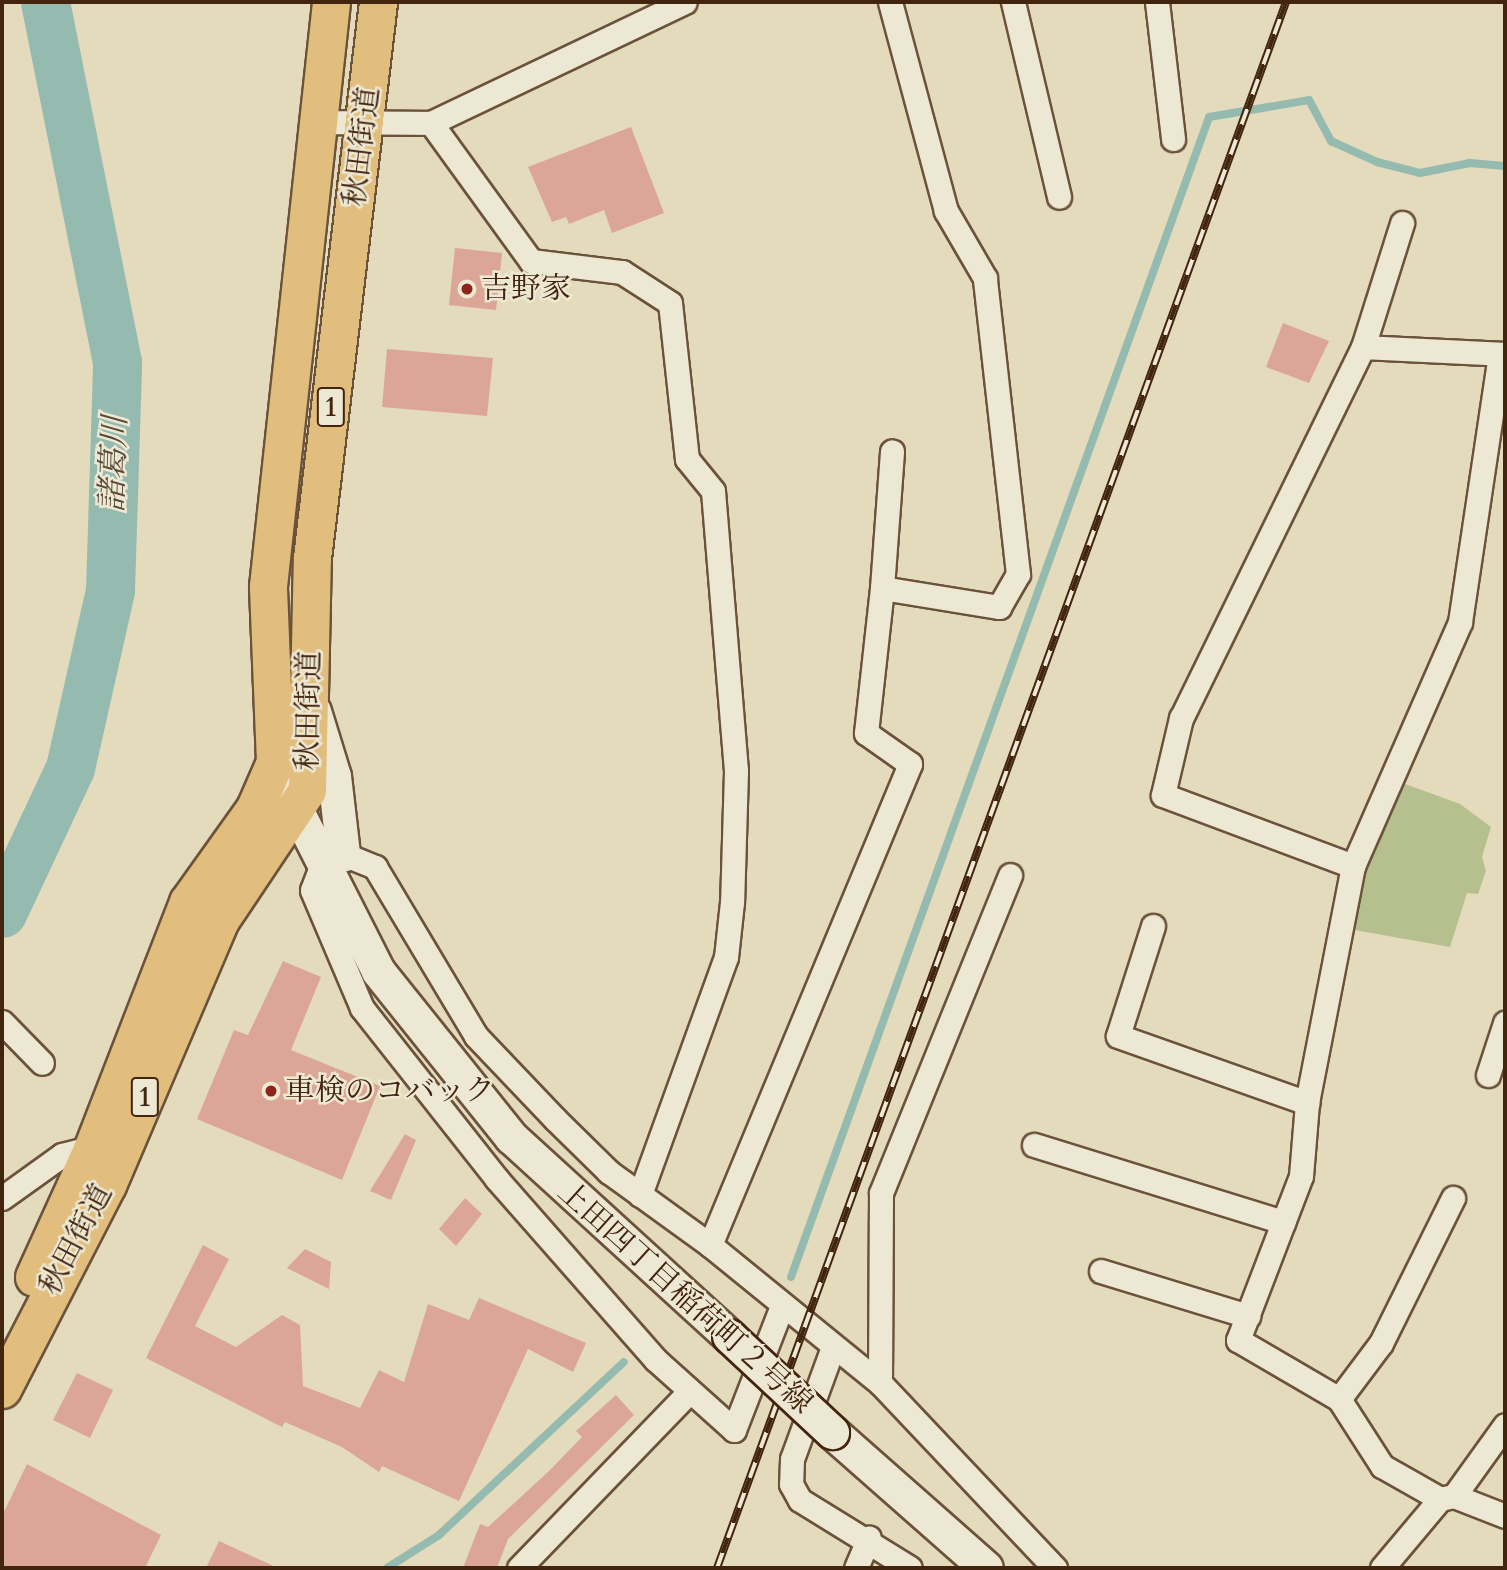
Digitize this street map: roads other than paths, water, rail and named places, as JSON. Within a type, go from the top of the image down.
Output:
[{"type":"main road","name":"秋田街道","points":[[2,1355],[93,1147],[188,902],[268,786],[277,739],[268,586],[331,2]]},
{"type":"main road","name":"秋田街道","points":[[2,1390],[107,1185],[220,920],[261,857],[297,811],[310,768],[312,558],[366,123],[378,2]]},
{"type":"street","points":[[318,122],[431,123],[685,2]]},
{"type":"street","points":[[882,588],[999,607],[1018,574],[985,278],[946,211],[890,2]]},
{"type":"street","points":[[1013,2],[1059,197]]},
{"type":"street","points":[[1157,2],[1172,139]]},
{"type":"street","points":[[431,123],[531,261],[622,272],[670,303],[688,458],[713,491],[736,771],[732,902],[726,957],[640,1195]]},
{"type":"street","points":[[1353,866],[1163,795],[1181,718],[1363,347],[1402,223]]},
{"type":"street","points":[[1363,347],[1503,355],[1460,622],[1353,866],[1307,1103],[1301,1176],[1238,1340],[1339,1399],[1382,1466],[1447,1498],[1505,1516]]},
{"type":"street","points":[[710,1245],[910,764],[866,733],[882,588],[892,451]]},
{"type":"street","points":[[311,702],[334,776],[333,858],[312,890],[362,1007],[497,1179],[690,1391],[734,1430],[782,1306]]},
{"type":"street","points":[[277,739],[297,811]]},
{"type":"street","points":[[244,821],[262,811],[297,811],[327,831],[333,858]]},
{"type":"street","points":[[261,857],[290,844],[333,858],[375,867],[476,1036],[609,1172],[710,1245],[880,1383],[1055,1568]]},
{"type":"street","name":"上田四丁目稲荷町２号線","points":[[333,858],[378,971],[511,1137],[832,1432],[986,1568]]},
{"type":"street","points":[[880,1383],[881,1193],[1010,874]]},
{"type":"street","points":[[1153,926],[1118,1036],[1307,1103]]},
{"type":"street","points":[[2,1022],[42,1063]]},
{"type":"street","points":[[1488,1075],[1505,1023]]},
{"type":"street","points":[[1034,1145],[1283,1222]]},
{"type":"street","points":[[2,1198],[61,1155],[93,1147]]},
{"type":"street","points":[[1339,1399],[1381,1343],[1453,1198]]},
{"type":"street","points":[[1101,1271],[1248,1316]]},
{"type":"street","points":[[833,1347],[792,1459],[791,1484],[800,1500],[869,1538],[910,1568]]},
{"type":"street","points":[[519,1568],[690,1391]]},
{"type":"street","points":[[1382,1568],[1447,1498],[1505,1425]]},
{"type":"street","points":[[856,1568],[869,1538]]},
{"type":"waterway","name":"諸葛川","points":[[2,913],[70,768],[110,590],[117,362],[45,2]]},
{"type":"waterway","points":[[791,1277],[1209,117],[1309,100],[1331,141],[1377,162],[1420,173],[1470,163],[1505,166]]},
{"type":"waterway","points":[[387,1568],[439,1535],[624,1362]]},
{"type":"railway","points":[[717,1568],[1286,2]]},
{"type":"place","name":"吉野家","points":[[467,289]]},
{"type":"place","name":"車検のコバック","points":[[271,1091]]}]
